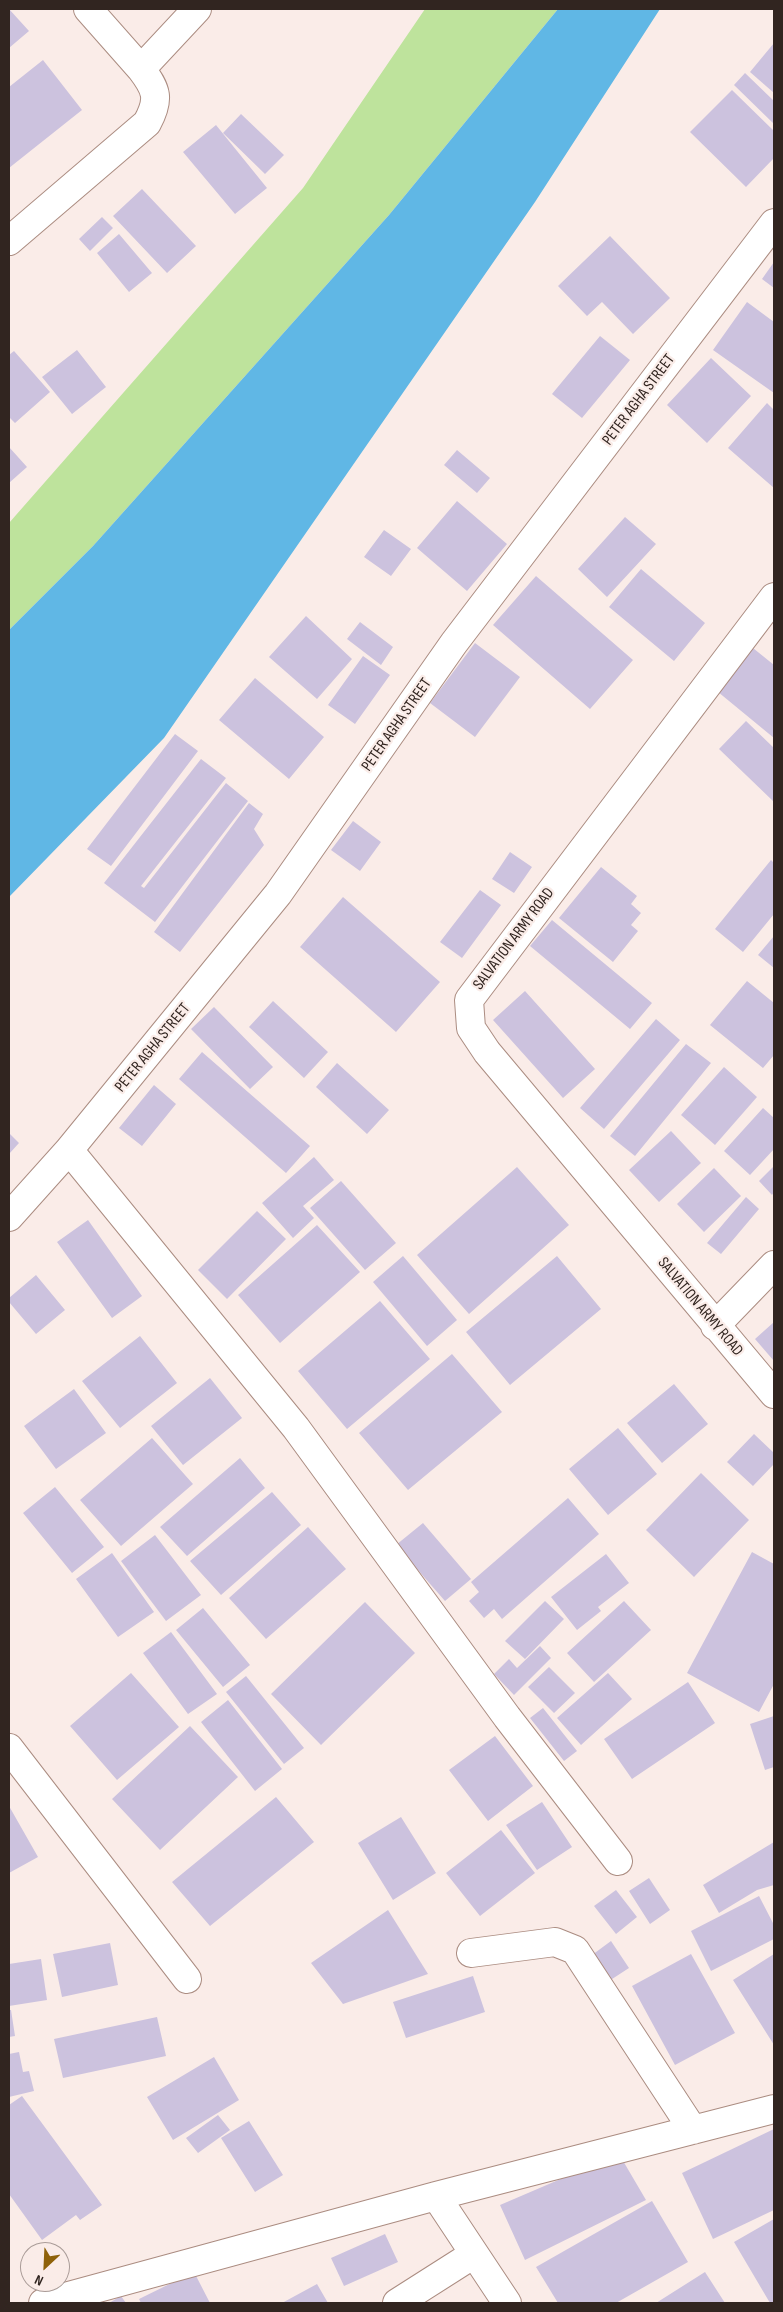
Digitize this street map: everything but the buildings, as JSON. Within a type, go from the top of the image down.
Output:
[{"type":"street","points":[[9,241],[147,123],[155,109],[155,88],[88,9]]},
{"type":"street","points":[[141,70],[198,9]]},
{"type":"street","name":"PETER AGHA STREET","points":[[9,1217],[70,1150],[278,894],[454,643],[774,223]]},
{"type":"street","name":"SALVATION ARMY ROAD","points":[[774,597],[469,1000],[471,1028],[487,1052],[774,1394]]},
{"type":"street","points":[[70,1150],[296,1428],[507,1717],[618,1861]]},
{"type":"street","points":[[715,1326],[774,1265]]},
{"type":"street","points":[[9,1748],[186,1979]]},
{"type":"street","points":[[471,1953],[555,1942],[575,1950],[693,2130]]},
{"type":"street","points":[[43,2303],[436,2196],[774,2109]]},
{"type":"street","points":[[436,2196],[507,2303]]},
{"type":"street","points":[[397,2303],[474,2254]]},
{"type":"green space","points":[[425,9],[558,9],[389,215],[93,546],[9,630],[9,523],[303,188]]},
{"type":"water","points":[[558,9],[660,9],[535,202],[164,738],[9,897],[9,630],[93,546],[389,215]]}]
